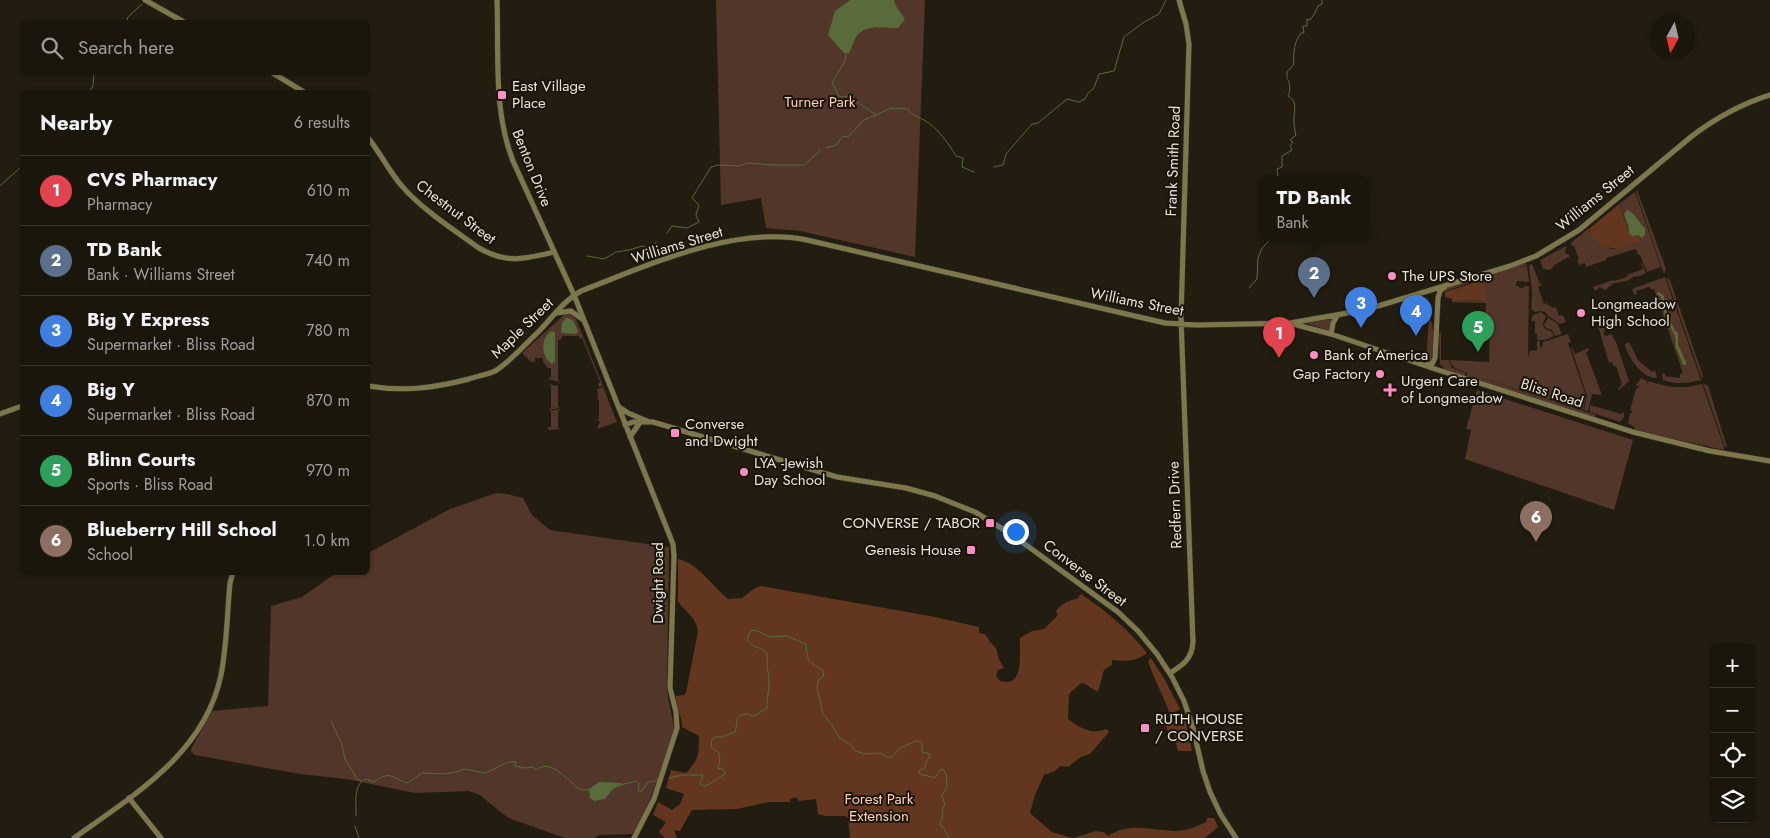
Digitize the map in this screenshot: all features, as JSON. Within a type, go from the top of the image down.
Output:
[{"type":"main road","points":[[145,0],[180,20]]},
{"type":"main road","name":"Benton Drive","points":[[497,0],[499,104],[504,134],[512,161],[554,252]]},
{"type":"main road","name":"Frank Smith Road","points":[[1179,0],[1186,24],[1189,44],[1182,324]]},
{"type":"main road","points":[[276,75],[301,90]]},
{"type":"main road","name":"Williams Street","points":[[574,295],[623,275],[696,250],[750,239],[784,237],[807,240],[1159,322],[1182,324],[1290,323],[1337,316],[1365,310],[1519,263],[1558,244],[1590,221],[1702,128],[1732,110],[1770,95]]},
{"type":"main road","name":"Chestnut Street","points":[[370,140],[401,186],[414,198],[490,255],[508,260],[554,252]]},
{"type":"main road","name":"Dwight Road","points":[[554,252],[574,295],[673,544],[670,688],[677,721],[675,739],[656,795],[646,818],[634,838]]},
{"type":"main road","points":[[1426,365],[1433,363],[1435,356],[1437,305],[1440,292],[1447,286]]},
{"type":"main road","points":[[1427,291],[1434,296],[1437,305]]},
{"type":"main road","name":"Maple Street","points":[[370,386],[394,390],[415,389],[446,385],[491,372],[501,366],[533,338],[574,295]]},
{"type":"main road","points":[[555,313],[571,311],[584,320]]},
{"type":"main road","points":[[1331,334],[1333,323],[1337,316]]},
{"type":"main road","name":"Bliss Road","points":[[1290,323],[1331,334],[1633,432],[1710,450],[1770,461]]},
{"type":"main road","name":"Redfern Drive","points":[[1170,673],[1186,662],[1191,654],[1193,642],[1182,324]]},
{"type":"main road","points":[[1435,356],[1438,365],[1443,371]]},
{"type":"main road","points":[[0,414],[20,407]]},
{"type":"main road","points":[[618,407],[648,421]]},
{"type":"main road","points":[[630,437],[641,421]]},
{"type":"main road","name":"Converse Street","points":[[625,425],[648,421],[836,477],[897,486],[924,493],[975,512],[1011,534],[1118,612],[1147,642],[1170,673],[1187,710],[1210,792],[1221,815],[1236,838]]},
{"type":"main road","points":[[74,838],[165,770],[194,736],[210,709],[221,674],[232,575]]},
{"type":"main road","points":[[130,798],[161,838]]},
{"type":"green space","name":"Turner Park","points":[[716,0],[925,0],[915,257],[800,231],[766,228],[761,198],[721,205]]},
{"type":"green space","points":[[1637,190],[1666,269],[1664,274],[1636,192]]},
{"type":"green space","points":[[1635,192],[1661,267],[1647,272],[1636,249],[1606,258],[1606,260],[1586,267],[1585,263],[1579,265],[1577,260],[1579,259],[1571,243],[1589,228],[1589,232],[1606,247],[1615,249],[1636,244],[1628,233],[1619,204]]},
{"type":"green space","points":[[1619,204],[1629,235],[1639,235],[1642,238],[1638,242],[1622,249],[1602,247],[1599,242],[1591,238],[1589,229]]},
{"type":"green space","points":[[1566,246],[1566,254],[1569,254],[1569,257],[1556,264],[1550,270],[1543,269],[1540,260]]},
{"type":"green space","points":[[1525,263],[1527,265],[1518,268],[1527,266],[1529,282],[1517,281],[1516,286],[1523,288],[1524,286],[1529,286],[1528,357],[1530,351],[1537,350],[1537,341],[1540,341],[1540,347],[1542,347],[1543,342],[1568,334],[1571,342],[1568,343],[1586,396],[1583,410],[1472,375],[1596,415],[1595,418],[1466,376],[1467,373],[1456,369],[1451,363],[1450,360],[1489,362],[1490,326],[1485,326],[1486,303],[1452,302],[1484,300],[1484,280],[1482,279],[1442,292],[1449,287]]},
{"type":"green space","points":[[1641,263],[1646,273],[1627,281],[1614,283],[1605,290],[1600,287],[1595,291],[1593,287],[1627,277],[1627,275],[1643,269]]},
{"type":"green space","points":[[1532,264],[1540,284],[1543,284],[1538,287],[1544,304],[1547,303],[1552,308],[1556,307],[1559,316],[1563,315],[1566,322],[1560,324],[1545,312],[1535,312],[1531,309],[1532,294],[1529,265]]},
{"type":"green space","points":[[1665,277],[1701,380],[1672,383],[1663,380],[1662,373],[1666,374],[1665,376],[1680,378],[1680,374],[1683,373],[1654,289],[1649,287],[1636,291],[1637,294],[1635,295],[1632,291],[1634,288]]},
{"type":"green space","points":[[1666,277],[1670,280],[1703,376],[1702,379]]},
{"type":"green space","points":[[1482,280],[1485,282],[1486,299],[1484,300],[1452,301],[1452,299],[1445,297],[1445,292]]},
{"type":"green space","points":[[1541,312],[1546,316],[1543,324],[1544,328],[1552,332],[1554,336],[1545,340],[1537,340],[1535,321],[1531,321],[1533,315]]},
{"type":"green space","points":[[565,314],[571,314],[576,319],[603,386],[599,387],[598,384],[600,382],[582,338],[579,339],[579,336],[562,336],[562,339],[558,340],[558,380],[560,382],[548,379],[551,377],[551,368],[548,368],[543,362],[543,358],[535,358],[535,362],[531,362],[522,353]]},
{"type":"green space","points":[[1429,317],[1433,333],[1433,346],[1432,358],[1430,362],[1426,362]]},
{"type":"green space","points":[[1548,318],[1557,323],[1562,334],[1555,336],[1552,330],[1546,328],[1544,325]]},
{"type":"green space","points":[[1331,319],[1330,331],[1305,323],[1305,322]]},
{"type":"green space","points":[[1602,326],[1605,329],[1604,335],[1611,334],[1616,342],[1629,381],[1619,390],[1622,384],[1616,366],[1613,366],[1612,362],[1609,363],[1599,329],[1596,327],[1601,327],[1602,330]]},
{"type":"green space","points":[[1439,333],[1441,333],[1441,360],[1449,360],[1452,368],[1465,373],[1465,376],[1445,369],[1440,364]]},
{"type":"green space","points":[[1629,342],[1638,360],[1652,372],[1655,370],[1657,378],[1646,375],[1637,367],[1625,346]]},
{"type":"green space","points":[[1571,347],[1575,354],[1588,348],[1589,351],[1586,352],[1602,395],[1592,394],[1588,411],[1584,410],[1587,396]]},
{"type":"green space","points":[[1641,378],[1647,381],[1647,384],[1649,381],[1676,387],[1702,384],[1724,450],[1634,430],[1634,427],[1628,423],[1630,413],[1633,413],[1630,410],[1636,389],[1640,387],[1636,385]]},
{"type":"green space","points":[[1703,383],[1708,386],[1727,447],[1725,447]]},
{"type":"green space","points":[[548,384],[558,386],[558,407],[561,408],[548,410],[551,408],[551,386]]},
{"type":"green space","points":[[603,387],[617,422],[597,429],[600,421],[596,420],[599,419],[597,389]]},
{"type":"green space","points":[[1477,390],[1633,440],[1614,510],[1465,459],[1471,430],[1466,429]]},
{"type":"green space","points":[[1590,405],[1621,414],[1624,412],[1624,417],[1620,422],[1590,412]]},
{"type":"green space","points":[[561,409],[558,411],[558,428],[561,429],[551,429],[561,430],[549,430],[547,427],[551,427],[551,412],[548,411]]},
{"type":"green space","points":[[496,493],[507,494],[523,498],[532,515],[550,530],[669,547],[667,691],[674,727],[670,745],[644,816],[632,834],[599,835],[594,838],[565,838],[511,819],[480,795],[469,791],[415,793],[346,779],[300,774],[195,755],[190,751],[212,711],[268,706],[271,606],[302,597],[333,575],[370,575],[370,552],[450,509]]},
{"type":"green space","name":"Forest Park Extension","points":[[678,559],[699,570],[728,599],[742,598],[755,588],[761,586],[935,617],[979,627],[979,633],[985,634],[996,648],[1004,668],[998,670],[996,676],[1000,681],[1008,682],[1014,679],[1019,668],[1020,638],[1032,631],[1044,629],[1058,615],[1056,611],[1060,606],[1068,601],[1077,599],[1081,594],[1090,600],[1124,628],[1147,653],[1126,661],[1112,660],[1112,665],[1104,670],[1098,692],[1081,683],[1069,694],[1068,719],[1086,730],[1101,731],[1106,729],[1109,732],[1090,754],[1081,757],[1068,767],[1060,766],[1055,771],[1044,775],[1035,795],[1030,813],[1052,832],[1072,838],[850,838],[848,818],[845,816],[818,814],[816,799],[799,801],[796,797],[790,799],[790,802],[769,802],[737,809],[692,810],[680,831],[674,830],[677,838],[665,838],[659,832],[666,822],[653,815],[658,802],[672,810],[680,804],[684,794],[666,788],[671,770],[686,773],[694,764],[699,748],[699,736],[682,727],[676,700],[676,696],[686,693],[698,631],[693,618],[678,602]]},
{"type":"green space","points":[[1151,658],[1180,709],[1170,715],[1148,661]]},
{"type":"green space","points":[[1185,718],[1192,751],[1178,751],[1173,731],[1167,730],[1166,726]]},
{"type":"green space","points":[[1207,818],[1214,818],[1218,827],[1205,838],[1073,838],[1096,831],[1104,832],[1108,836],[1124,829],[1132,828],[1183,830],[1206,822]]},
{"type":"shaded area","points":[[850,0],[894,0],[905,19],[898,28],[875,27],[864,30],[856,37],[849,53],[844,53],[828,35],[835,11]]},
{"type":"shaded area","points":[[1628,210],[1645,229],[1645,235],[1642,238],[1639,235],[1632,236],[1629,234],[1629,227],[1624,214]]},
{"type":"shaded area","points":[[1658,292],[1664,296],[1665,308],[1675,331],[1678,333],[1678,345],[1686,365],[1683,365],[1676,348],[1675,336],[1666,319],[1661,297],[1657,294]]},
{"type":"shaded area","points":[[566,318],[574,322],[578,331],[576,334],[561,333],[562,323]]},
{"type":"shaded area","points":[[551,331],[555,332],[555,361],[552,364],[548,361],[543,348],[547,334]]},
{"type":"shaded area","points":[[599,782],[623,784],[613,789],[605,799],[594,801],[590,798],[589,789]]},
{"type":"waterway","points":[[994,167],[1003,165],[1006,154],[1032,124],[1038,123],[1067,99],[1079,102],[1085,99],[1094,88],[1099,74],[1114,71],[1124,37],[1144,22],[1159,14],[1166,0]]},
{"type":"waterway","points":[[1278,176],[1277,169],[1282,167],[1282,156],[1292,150],[1290,146],[1293,142],[1290,140],[1296,135],[1294,104],[1288,96],[1290,87],[1287,72],[1294,64],[1295,48],[1299,36],[1301,33],[1304,33],[1303,26],[1307,26],[1307,19],[1310,20],[1318,6],[1322,4],[1322,0]]},
{"type":"waterway","points":[[128,20],[127,18],[142,4]]},
{"type":"waterway","points":[[846,53],[845,61],[832,83],[840,97],[848,96],[876,115],[891,108],[908,109],[938,131],[956,156],[963,158],[962,167],[974,172]]},
{"type":"waterway","points":[[90,90],[93,86],[94,75]]},
{"type":"waterway","points":[[826,148],[836,145],[843,136],[848,137],[864,120],[876,115]]},
{"type":"waterway","points":[[667,233],[672,226],[687,228],[699,222],[696,215],[699,205],[692,198],[711,167],[718,165],[739,166],[748,163],[804,165],[820,151]]},
{"type":"waterway","points":[[0,186],[20,168]]},
{"type":"waterway","points":[[1249,288],[1257,279],[1258,258],[1262,248],[1269,241]]},
{"type":"waterway","points":[[587,256],[604,259],[616,252],[642,246],[652,249],[656,242]]},
{"type":"waterway","points":[[669,778],[683,775],[703,775],[700,784],[704,786],[725,774],[724,770],[718,768],[719,753],[711,747],[712,739],[735,732],[737,720],[740,716],[748,714],[754,716],[767,708],[769,685],[767,655],[765,651],[750,643],[748,636],[751,630],[770,637],[787,636],[806,644],[809,660],[813,665],[823,670],[824,675],[818,681],[817,688],[823,714],[839,737],[852,746],[855,751],[865,754],[880,753],[887,757],[892,757],[900,748],[916,741],[922,742],[922,752],[930,754],[930,756],[925,768],[919,771],[920,774],[935,778],[940,770],[943,769],[946,774],[947,787],[942,795],[945,805],[942,810],[943,815],[940,825],[944,828],[949,838]]},
{"type":"waterway","points":[[331,721],[342,745],[345,759],[357,779],[362,781]]},
{"type":"waterway","points":[[356,816],[357,790],[366,779],[374,782],[385,776],[391,776],[408,783],[422,773],[443,774],[464,769],[485,773],[508,762],[516,762],[515,766],[533,767],[536,770],[547,766],[553,768],[578,788],[590,790]]},
{"type":"waterway","points":[[621,785],[636,781],[639,784],[638,790],[641,792],[648,782],[656,781],[659,777]]},
{"type":"waterway","points":[[355,826],[359,838]]},
{"type":"place","name":"East Village Place","points":[[502,95]]},
{"type":"place","name":"The UPS Store","points":[[1392,276]]},
{"type":"place","name":"TD Bank","points":[[1314,298]]},
{"type":"place","name":"Longmeadow High School","points":[[1581,313]]},
{"type":"place","name":"Big Y Express","points":[[1361,328]]},
{"type":"place","name":"Big Y","points":[[1416,336]]},
{"type":"place","name":"Blinn Courts","points":[[1478,352]]},
{"type":"place","name":"Bank of America","points":[[1314,355]]},
{"type":"place","name":"CVS Pharmacy","points":[[1279,358]]},
{"type":"place","name":"Gap Factory","points":[[1380,374]]},
{"type":"place","name":"Urgent Care of Longmeadow","points":[[1390,390]]},
{"type":"place","name":"Converse and Dwight","points":[[675,433]]},
{"type":"place","name":"LYA -Jewish Day School","points":[[744,472]]},
{"type":"place","name":"CONVERSE / TABOR","points":[[990,523]]},
{"type":"place","name":"Blueberry Hill School","points":[[1536,542]]},
{"type":"place","name":"Genesis House","points":[[971,550]]},
{"type":"place","name":"RUTH HOUSE / CONVERSE","points":[[1145,728]]}]
